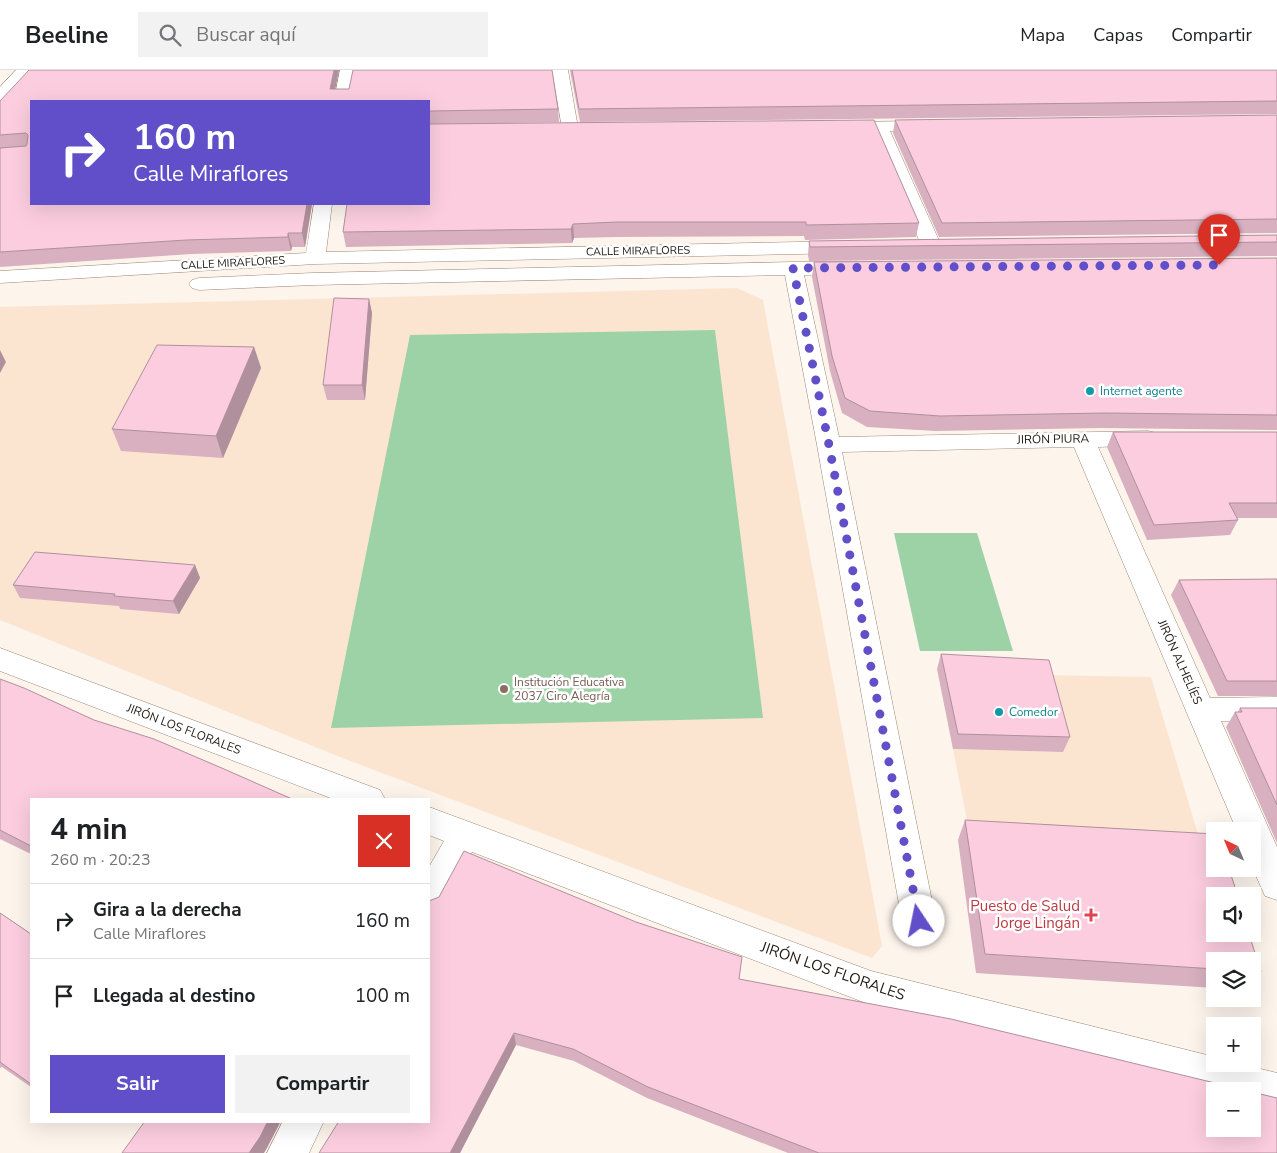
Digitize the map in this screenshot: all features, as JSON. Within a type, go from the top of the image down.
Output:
[{"type":"street","points":[[0,96],[25,70]]},
{"type":"street","points":[[342,100],[348,70]]},
{"type":"street","points":[[560,70],[570,128]]},
{"type":"street","points":[[822,127],[948,126]]},
{"type":"street","points":[[880,127],[931,245]]},
{"type":"street","points":[[551,129],[589,128]]},
{"type":"street","points":[[314,258],[323,205]]},
{"type":"street","points":[[911,245],[950,245]]},
{"type":"street","name":"CALLE MIRAFLORES","points":[[0,277],[314,258],[861,246]]},
{"type":"street","points":[[793,268],[829,445],[919,921]]},
{"type":"street","name":"CALLE MIRAFLORES","points":[[0,292],[313,279],[793,268],[872,268]]},
{"type":"street","name":"JIRÓN PIURA","points":[[829,445],[1082,438],[1170,438]]},
{"type":"street","name":"JIRÓN ALHELÍES","points":[[1082,438],[1277,886]]},
{"type":"street","name":"JIRÓN LOS FLORALES","points":[[0,659],[366,798]]},
{"type":"street","points":[[1201,710],[1277,709]]},
{"type":"street","name":"JIRÓN LOS FLORALES","points":[[430,822],[871,988],[1277,1092]]},
{"type":"street","points":[[430,896],[464,835]]},
{"type":"street","points":[[287,1153],[304,1123]]},
{"type":"shaded area","name":"Institución Educativa 2037 Ciro Alegría","points":[[737,288],[763,300],[882,946],[872,958],[345,759],[0,620],[0,307]]},
{"type":"shaded area","points":[[1043,675],[1151,677],[1204,854],[971,841],[953,749],[1063,752]]},
{"type":"green space","points":[[715,330],[763,718],[331,728],[410,335]]},
{"type":"green space","points":[[894,533],[977,533],[1013,651],[920,651]]},
{"type":"building","points":[[29,70],[334,70],[330,89],[349,89],[353,70],[552,70],[558,109],[430,111],[430,100],[30,100],[30,205],[307,205],[302,233],[288,233],[288,237],[186,240],[0,252],[0,148],[26,146],[28,135],[26,133],[0,135],[0,101]]},
{"type":"building","points":[[572,70],[1277,70],[1277,101],[579,109]]},
{"type":"building","points":[[1277,115],[1277,219],[942,223],[895,120]]},
{"type":"building","points":[[874,120],[919,223],[806,225],[806,222],[617,222],[573,224],[571,229],[343,232],[347,205],[430,205],[430,124]]},
{"type":"building","points":[[1277,235],[1277,242],[810,247],[809,241]]},
{"type":"building","points":[[1277,258],[1277,415],[1105,413],[940,416],[870,411],[845,398],[832,356],[814,262]]},
{"type":"building","points":[[334,298],[369,299],[362,385],[323,385]]},
{"type":"building","points":[[157,345],[254,347],[216,436],[112,429]]},
{"type":"building","points":[[1113,432],[1277,432],[1277,503],[1229,503],[1238,520],[1154,525]]},
{"type":"building","points":[[35,552],[195,565],[173,601],[13,585]]},
{"type":"building","points":[[1277,579],[1277,681],[1227,681],[1179,580]]},
{"type":"building","name":"Comedor","points":[[941,654],[1049,660],[1070,737],[958,734]]},
{"type":"building","points":[[0,679],[94,720],[154,739],[290,798],[30,798],[30,845],[0,830]]},
{"type":"building","points":[[1240,708],[1277,708],[1277,805],[1235,712],[1242,712]]},
{"type":"building","name":"Puesto de Salud Jorge Lingán","points":[[965,820],[1206,833],[1206,878],[1232,878],[1235,887],[1206,887],[1206,942],[1252,942],[1255,952],[1206,952],[1206,968],[985,954]]},
{"type":"building","points":[[464,851],[636,922],[742,957],[739,979],[951,1019],[1211,1082],[1206,1082],[1206,1137],[1261,1137],[1261,1094],[1277,1098],[1277,1153],[819,1153],[648,1087],[573,1049],[514,1033],[450,1153],[319,1153],[338,1123],[430,1123],[430,901],[439,897]]},
{"type":"building","points":[[0,913],[30,933],[30,1083],[0,1062]]},
{"type":"building","points":[[144,1123],[267,1123],[249,1153],[122,1153]]},
{"type":"place","name":"Internet agente","points":[[1090,391]]},
{"type":"place","name":"Institución Educativa 2037 Ciro Alegría","points":[[504,689]]},
{"type":"place","name":"Comedor","points":[[999,712]]},
{"type":"place","name":"Puesto de Salud Jorge Lingán","points":[[1091,915]]},
{"type":"route","points":[[919,921],[829,445],[793,268],[1219,265]]}]
